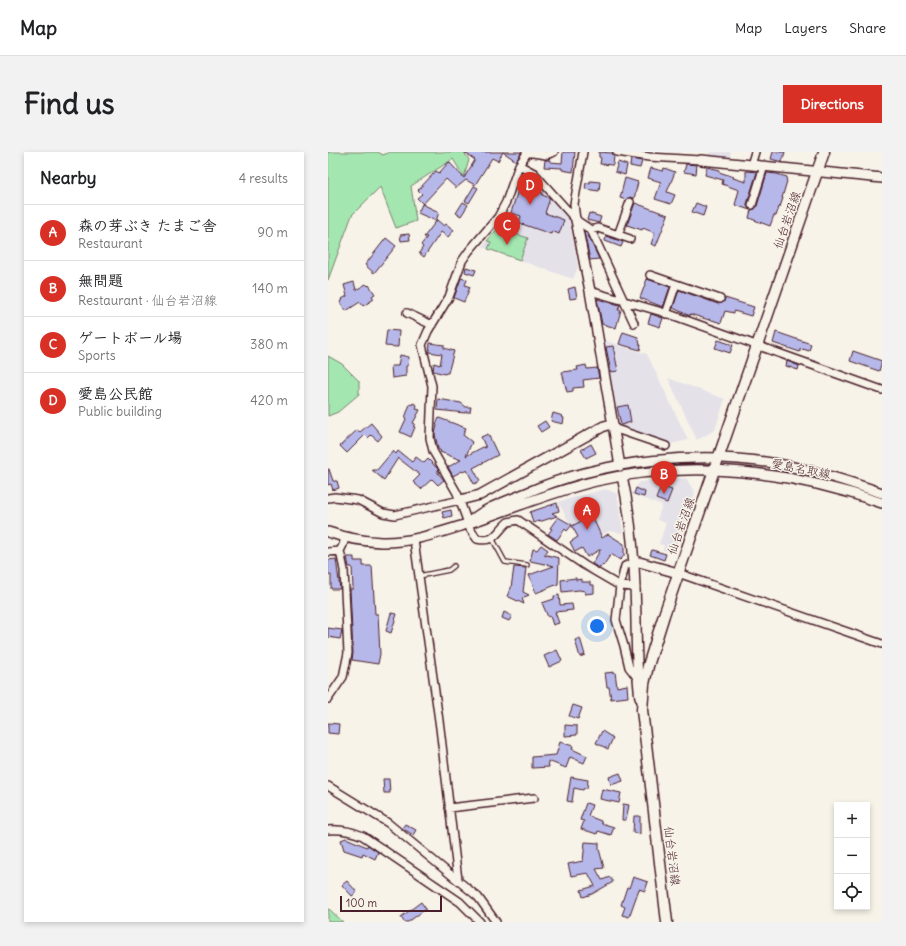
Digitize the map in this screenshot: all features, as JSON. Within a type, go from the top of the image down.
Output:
[{"type":"main road","name":"仙台岩沼線","points":[[667,922],[642,710],[641,681],[648,666],[678,573],[824,152]]},
{"type":"street","points":[[554,152],[546,155],[526,152],[519,165],[506,202],[498,217],[462,261],[449,297],[422,345],[432,386],[430,438],[433,451],[448,475],[460,500],[472,534],[477,539],[484,540],[492,538],[496,536],[508,522],[518,520],[584,565],[620,586],[636,587]]},
{"type":"street","points":[[583,152],[574,204],[620,466]]},
{"type":"street","points":[[617,152],[650,154],[882,178]]},
{"type":"street","points":[[751,165],[755,152]]},
{"type":"street","points":[[519,165],[534,172],[576,220],[591,230],[634,323]]},
{"type":"street","points":[[752,205],[764,166]]},
{"type":"street","points":[[618,235],[630,202]]},
{"type":"street","points":[[591,230],[598,228],[630,239]]},
{"type":"street","points":[[650,276],[720,299]]},
{"type":"street","points":[[666,314],[676,284]]},
{"type":"street","points":[[590,291],[666,314],[882,390]]},
{"type":"street","points":[[406,313],[432,325]]},
{"type":"street","points":[[328,498],[335,497],[358,500],[383,513],[395,515],[480,495],[604,426],[613,426],[666,446]]},
{"type":"street","name":"愛島名取線","points":[[468,524],[480,513],[534,489],[576,476],[620,466],[666,460],[718,458],[782,465],[882,492]]},
{"type":"street","name":"愛島名取線","points":[[328,532],[345,538],[382,542],[414,540],[468,524],[552,494],[594,482],[622,476],[664,471],[714,470],[748,472],[802,480],[842,489],[882,503]]},
{"type":"street","points":[[622,476],[629,515],[634,563],[641,681]]},
{"type":"street","points":[[328,699],[343,677],[348,653],[344,570],[340,551],[345,538]]},
{"type":"street","points":[[414,540],[450,808],[458,880]]},
{"type":"street","points":[[328,552],[340,551]]},
{"type":"street","points":[[641,681],[629,667],[616,620],[620,586],[625,566],[639,562],[678,573],[882,644]]},
{"type":"street","points":[[328,786],[388,823],[478,897],[496,922]]},
{"type":"street","points":[[450,808],[534,798]]},
{"type":"street","points":[[328,830],[339,829],[363,836],[460,902],[480,922]]},
{"type":"lane","points":[[492,538],[505,562],[527,565]]},
{"type":"lane","points":[[419,576],[449,570],[454,566]]},
{"type":"shaded area","points":[[710,152],[731,152],[729,158],[708,156]]},
{"type":"shaded area","points":[[528,172],[569,217],[578,267],[573,279],[482,247],[504,221],[522,175]]},
{"type":"shaded area","points":[[603,340],[647,354],[688,440],[671,444],[620,426]]},
{"type":"shaded area","points":[[668,378],[725,399],[715,430],[697,440]]},
{"type":"shaded area","points":[[686,478],[695,493],[674,553],[663,550],[664,545],[659,544],[666,523],[657,520],[662,505],[633,495],[633,492],[640,482]]},
{"type":"shaded area","points":[[606,489],[617,494],[623,533],[609,531],[582,546],[558,502]]},
{"type":"green space","points":[[328,152],[378,152],[383,155],[390,152],[464,152],[469,160],[464,177],[453,159],[411,186],[416,221],[396,228],[380,187],[352,215],[328,280]]},
{"type":"green space","points":[[498,228],[528,238],[520,260],[488,249],[491,242],[487,241]]},
{"type":"green space","points":[[328,356],[342,364],[359,381],[359,394],[338,412],[328,416]]},
{"type":"green space","points":[[328,908],[343,922],[328,922]]},
{"type":"building","points":[[464,152],[503,152],[498,161],[492,158],[475,185],[466,180],[456,188],[446,179],[423,204],[417,198],[422,194],[418,190],[436,171],[439,173],[449,162],[464,178],[475,160]]},
{"type":"building","points":[[503,152],[521,152],[521,153],[516,161]]},
{"type":"building","points":[[563,152],[575,152],[573,172],[562,170],[562,168],[544,167],[545,160],[562,163]]},
{"type":"building","points":[[599,152],[612,153],[614,156],[613,165],[600,164],[601,158],[599,157]]},
{"type":"building","points":[[773,152],[785,152],[782,162],[771,159]]},
{"type":"building","points":[[631,159],[642,161],[640,168],[630,166]]},
{"type":"building","points":[[618,162],[627,165],[625,175],[615,172]]},
{"type":"building","points":[[686,164],[697,165],[696,174],[684,172]]},
{"type":"building","points":[[707,167],[720,170],[719,172],[746,182],[746,171],[757,172],[747,204],[750,210],[735,205],[739,190],[722,184],[723,180],[705,175]]},
{"type":"building","points":[[651,168],[663,171],[664,168],[675,172],[667,192],[675,195],[671,204],[655,199],[661,182],[648,178]]},
{"type":"building","points":[[767,173],[787,177],[780,207],[776,216],[774,215],[770,226],[749,218],[751,210],[755,209],[757,206]]},
{"type":"building","points":[[625,178],[638,182],[634,199],[630,197],[626,200],[620,198]]},
{"type":"building","points":[[521,180],[539,186],[541,188],[540,192],[543,193],[542,195],[550,198],[545,213],[564,220],[559,234],[552,231],[551,234],[519,223],[521,216],[511,213]]},
{"type":"building","points":[[590,181],[600,182],[599,191],[585,189],[586,183],[590,183]]},
{"type":"building","points":[[474,186],[478,188],[469,203],[465,201]]},
{"type":"building","points":[[463,202],[468,205],[461,216],[456,213]]},
{"type":"building","points":[[635,203],[668,215],[656,246],[651,244],[655,233],[643,228],[642,230],[627,225]]},
{"type":"building","points":[[696,203],[706,207],[703,216],[692,212]]},
{"type":"building","points":[[422,204],[439,212],[436,221],[418,213]]},
{"type":"building","points":[[589,213],[601,217],[599,223],[587,220]]},
{"type":"building","points":[[437,220],[444,226],[446,224],[454,230],[448,237],[441,232],[424,257],[419,253],[423,247],[421,245],[427,237],[424,237]]},
{"type":"building","points":[[584,232],[587,233],[599,259],[590,260]]},
{"type":"building","points":[[409,234],[410,240],[401,241],[400,235]]},
{"type":"building","points":[[606,236],[623,242],[621,247],[605,241]]},
{"type":"building","points":[[386,238],[396,246],[374,273],[365,265]]},
{"type":"building","points":[[466,267],[476,270],[474,275],[465,272]]},
{"type":"building","points":[[461,278],[467,280],[465,285],[470,287],[464,302],[454,298]]},
{"type":"building","points":[[647,279],[670,287],[663,307],[640,298]]},
{"type":"building","points":[[354,282],[356,290],[366,284],[368,286],[369,285],[375,294],[372,296],[374,299],[363,306],[360,302],[346,311],[340,302],[347,296],[344,285]]},
{"type":"building","points":[[575,287],[577,298],[570,299],[568,289]]},
{"type":"building","points":[[679,290],[718,304],[724,302],[725,298],[754,307],[751,316],[734,311],[734,313],[725,311],[721,323],[690,314],[690,316],[673,308]]},
{"type":"building","points":[[597,299],[620,305],[618,310],[621,310],[616,328],[602,324]]},
{"type":"building","points":[[651,314],[663,318],[660,327],[648,323]]},
{"type":"building","points":[[387,330],[399,331],[398,347],[385,346]]},
{"type":"building","points":[[623,332],[638,337],[641,345],[640,350],[619,344]]},
{"type":"building","points":[[776,332],[811,344],[809,351],[800,349],[800,352],[773,343]]},
{"type":"building","points":[[718,340],[733,345],[730,353],[715,348]]},
{"type":"building","points":[[430,343],[444,345],[444,348],[454,351],[448,373],[445,374],[433,371],[434,363],[440,365],[442,354],[429,352]]},
{"type":"building","points":[[613,346],[618,371],[611,372],[606,347]]},
{"type":"building","points":[[853,351],[882,361],[879,371],[850,361]]},
{"type":"building","points":[[400,355],[409,357],[408,366],[406,366],[406,376],[392,378],[391,366],[398,366]]},
{"type":"building","points":[[787,361],[799,366],[798,370],[786,366]]},
{"type":"building","points":[[586,365],[587,369],[597,368],[599,378],[583,380],[584,387],[573,388],[573,391],[567,392],[562,372],[578,370],[577,367]]},
{"type":"building","points":[[438,399],[461,403],[466,407],[471,407],[470,412],[465,413],[437,410]]},
{"type":"building","points":[[413,403],[417,405],[416,409],[420,410],[413,423],[415,424],[413,426],[415,427],[411,437],[400,432],[406,419],[405,418],[410,404],[412,405]]},
{"type":"building","points":[[628,405],[631,422],[621,425],[617,407]]},
{"type":"building","points":[[553,413],[563,416],[563,424],[551,421]]},
{"type":"building","points":[[439,418],[466,428],[463,435],[472,442],[466,456],[483,447],[486,448],[481,437],[488,434],[498,455],[473,468],[480,481],[474,484],[467,470],[453,476],[448,467],[461,460],[440,452],[441,451],[438,449],[435,434],[436,424]]},
{"type":"building","points":[[545,421],[549,427],[541,432],[537,426]]},
{"type":"building","points":[[371,423],[382,436],[378,441],[371,435],[368,438],[365,435],[347,453],[340,446],[357,430],[360,432]]},
{"type":"building","points":[[591,444],[596,453],[586,458],[581,450]]},
{"type":"building","points":[[393,451],[396,454],[398,451],[412,462],[416,457],[424,463],[428,459],[438,469],[438,473],[444,480],[438,485],[432,479],[421,489],[413,482],[420,475],[398,458],[384,480],[372,470],[377,470]]},
{"type":"building","points":[[328,469],[333,481],[337,481],[339,488],[333,490],[331,484],[328,485]]},
{"type":"building","points":[[661,486],[672,490],[667,503],[656,499]]},
{"type":"building","points":[[636,488],[645,492],[644,497],[634,494]]},
{"type":"building","points":[[557,503],[559,511],[552,513],[557,516],[533,523],[530,512]]},
{"type":"building","points":[[451,510],[452,516],[444,518],[442,512]]},
{"type":"building","points":[[558,517],[572,525],[567,531],[565,529],[557,540],[548,534],[552,529],[550,528]]},
{"type":"building","points":[[589,517],[590,519],[593,518],[602,538],[608,534],[624,544],[624,556],[620,560],[611,554],[600,568],[592,564],[601,549],[587,557],[582,548],[575,552],[570,542],[578,537],[572,526]]},
{"type":"building","points":[[541,545],[548,550],[544,555],[546,555],[545,556],[547,555],[559,558],[558,584],[536,593],[529,575],[554,566],[530,561],[533,549],[537,550]]},
{"type":"building","points":[[652,550],[666,554],[664,560],[650,555]]},
{"type":"building","points":[[347,557],[354,557],[354,561],[363,561],[363,566],[372,566],[375,614],[378,614],[380,654],[378,664],[352,660],[350,589],[353,589],[352,567],[349,567]]},
{"type":"building","points":[[336,559],[340,589],[331,589],[331,575],[328,575],[328,560]]},
{"type":"building","points":[[514,567],[526,568],[523,592],[529,595],[522,598],[524,604],[507,596],[511,588]]},
{"type":"building","points":[[576,578],[576,580],[582,579],[582,582],[590,582],[590,585],[594,585],[594,593],[585,594],[585,591],[579,590],[562,592],[561,580]]},
{"type":"building","points":[[559,595],[560,605],[572,604],[573,610],[555,612],[559,623],[553,625],[550,616],[548,617],[542,603],[554,599],[554,596]]},
{"type":"building","points":[[504,612],[512,616],[509,621],[502,618]]},
{"type":"building","points":[[391,613],[397,614],[391,633],[386,631]]},
{"type":"building","points":[[328,628],[342,630],[340,639],[328,637]]},
{"type":"building","points":[[580,638],[585,655],[580,657],[575,640]]},
{"type":"building","points":[[557,650],[562,661],[549,667],[544,656]]},
{"type":"building","points":[[615,672],[617,687],[627,685],[628,697],[611,699],[605,673]]},
{"type":"building","points":[[573,705],[582,708],[578,719],[569,716]]},
{"type":"building","points":[[328,723],[339,724],[338,734],[328,733]]},
{"type":"building","points":[[565,725],[577,726],[577,735],[565,736]]},
{"type":"building","points":[[602,731],[613,738],[608,749],[596,743]]},
{"type":"building","points":[[560,742],[573,746],[572,749],[587,756],[584,763],[570,757],[566,768],[548,761],[549,767],[532,768],[532,757],[556,755]]},
{"type":"building","points":[[620,773],[623,781],[611,785],[609,777]]},
{"type":"building","points":[[571,777],[588,780],[587,788],[584,788],[583,790],[574,788],[572,802],[567,801]]},
{"type":"building","points":[[383,779],[389,779],[390,793],[384,793]]},
{"type":"building","points":[[602,789],[621,793],[619,803],[600,799]]},
{"type":"building","points":[[586,803],[592,805],[588,816],[601,821],[601,823],[614,827],[611,835],[598,831],[597,834],[581,829],[584,821],[580,820]]},
{"type":"building","points":[[623,804],[629,805],[626,820],[622,820]]},
{"type":"building","points":[[634,816],[640,816],[640,834],[633,833]]},
{"type":"building","points":[[405,824],[416,830],[413,835],[402,828]]},
{"type":"building","points":[[346,838],[367,847],[368,845],[378,852],[375,859],[363,853],[362,856],[344,850],[341,840]]},
{"type":"building","points":[[585,842],[599,843],[604,868],[596,869],[602,880],[610,877],[613,882],[592,894],[583,897],[581,890],[595,886],[588,873],[571,876],[568,864],[583,861]]},
{"type":"building","points":[[633,877],[648,882],[645,891],[639,889],[629,917],[622,915],[625,907],[621,905],[627,887],[629,888]]},
{"type":"building","points":[[347,881],[357,892],[352,896],[342,885]]},
{"type":"building","points":[[421,902],[426,909],[408,922],[404,922],[401,917]]},
{"type":"place","name":"愛島公民館","points":[[530,205]]},
{"type":"place","name":"ゲートボール場","points":[[507,245]]},
{"type":"place","name":"無問題","points":[[664,494]]},
{"type":"place","name":"森の芽ぶき たまご舎","points":[[587,530]]}]
